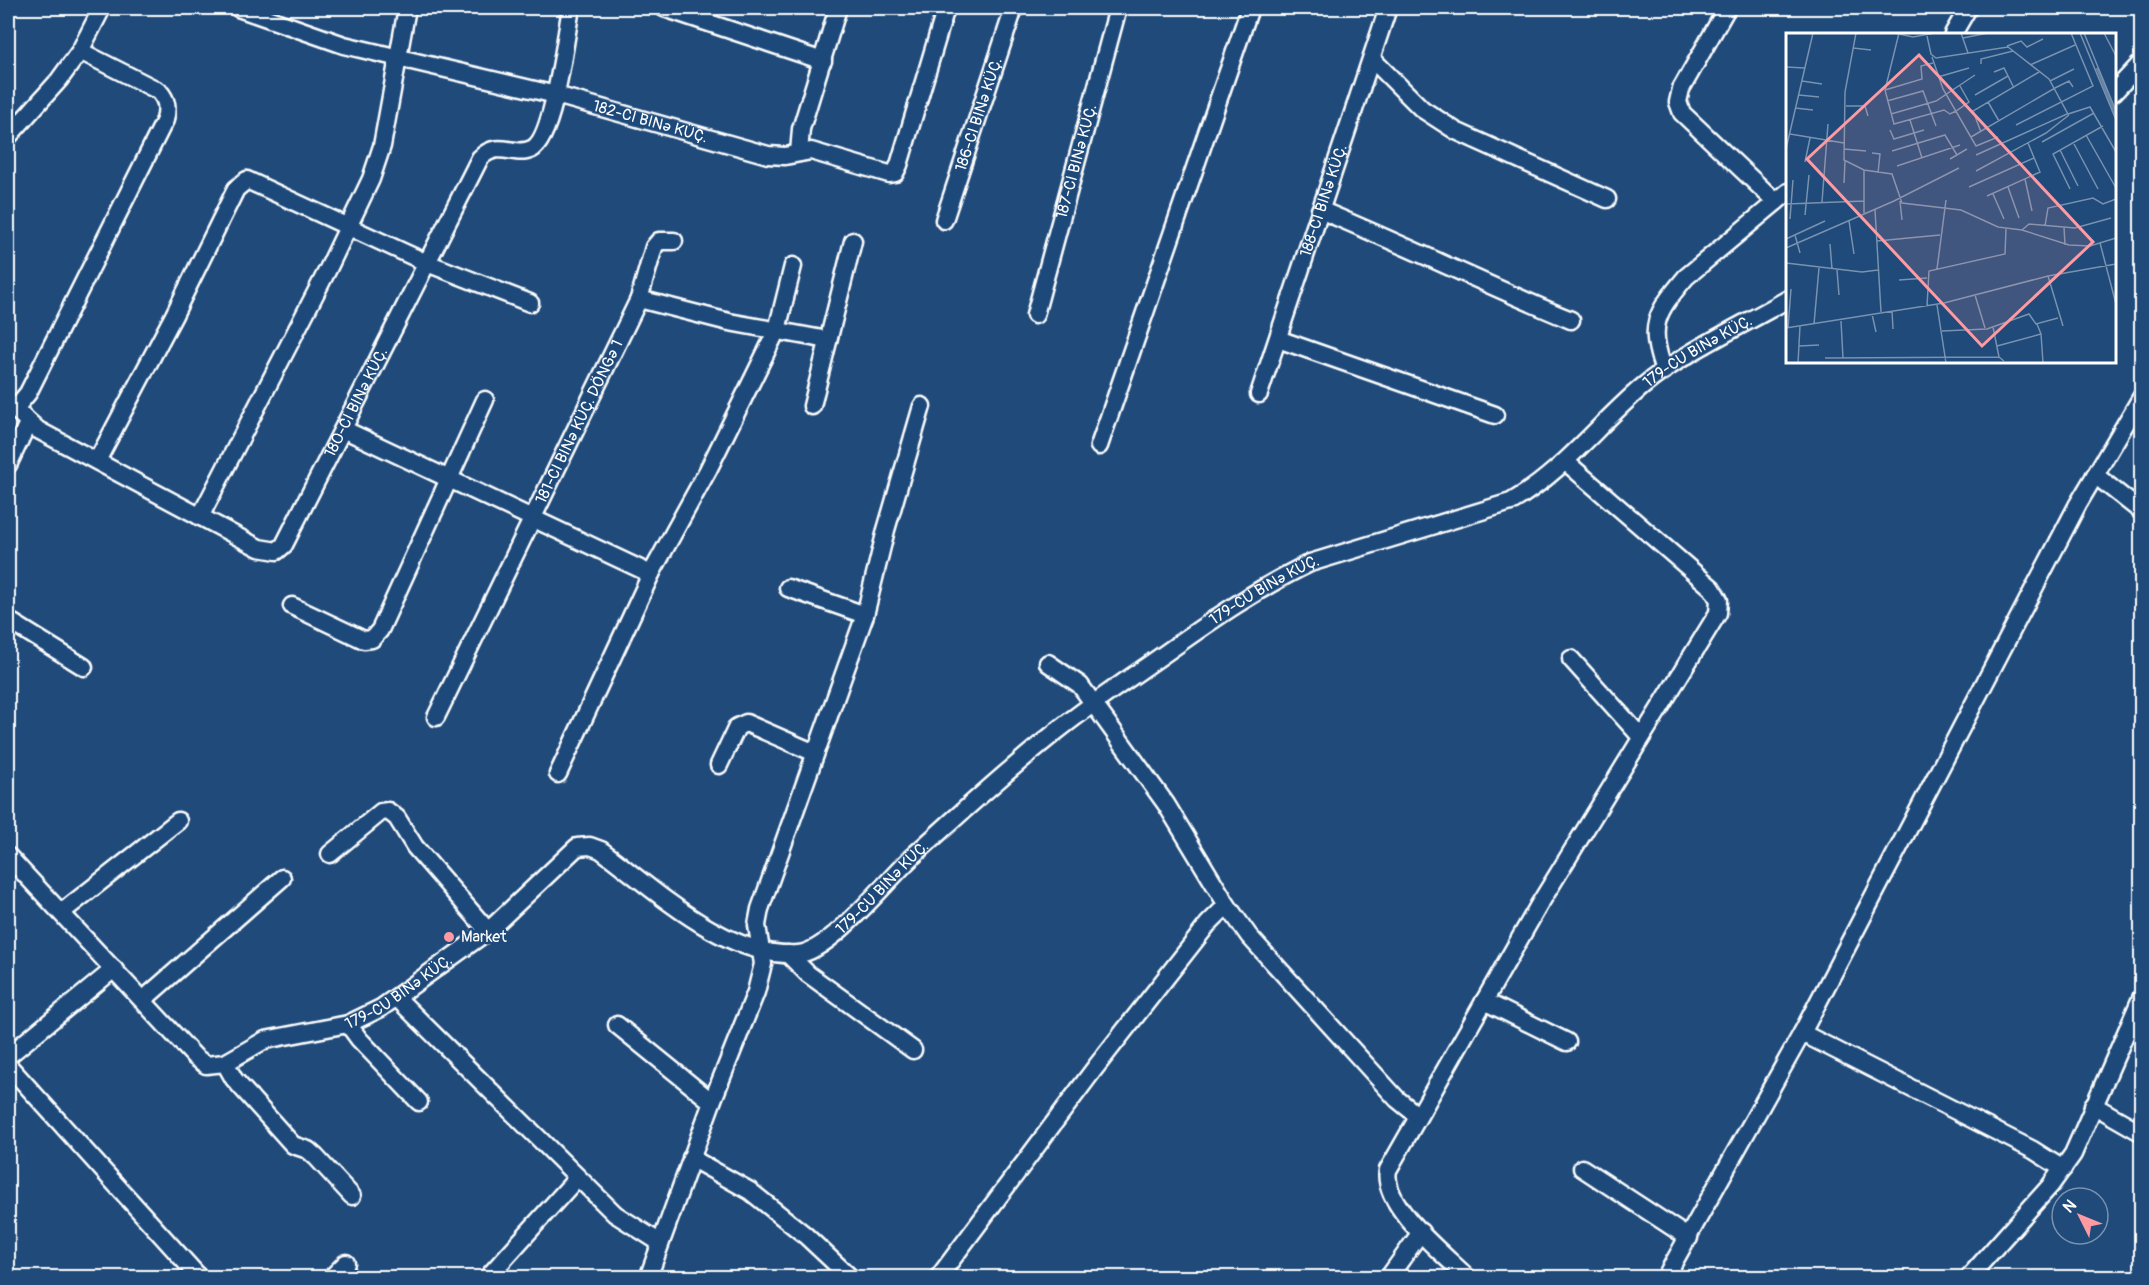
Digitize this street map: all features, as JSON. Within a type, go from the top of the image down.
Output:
[{"type":"street","points":[[8,137],[53,87],[80,51],[102,8]]},
{"type":"street","name":"182-CI BINƏ KÜÇ.","points":[[243,8],[344,45],[556,95],[768,155],[827,154],[889,174],[895,173],[946,8]]},
{"type":"street","points":[[200,517],[348,227],[378,162],[407,8]]},
{"type":"street","points":[[80,51],[159,91],[165,98],[168,110],[55,342],[28,393],[11,407],[28,423],[200,517],[259,548],[277,551],[284,545],[345,430],[480,158],[494,148],[528,151],[536,148],[545,133],[556,95],[571,8]]},
{"type":"street","points":[[664,8],[823,61]]},
{"type":"street","points":[[799,153],[801,129],[838,8]]},
{"type":"street","points":[[944,220],[1014,8]]},
{"type":"street","points":[[1035,315],[1118,8]]},
{"type":"street","points":[[1099,446],[1250,8]]},
{"type":"street","name":"188-CI BINƏ KÜÇ.","points":[[1259,394],[1388,8]]},
{"type":"street","points":[[1664,371],[1654,343],[1654,332],[1659,316],[1672,294],[1686,278],[1782,197],[1682,112],[1678,102],[1681,89],[1727,8]]},
{"type":"street","points":[[1954,33],[1968,8]]},
{"type":"street","points":[[1372,59],[1408,97],[1446,125],[1607,199]]},
{"type":"street","points":[[2116,91],[2142,62]]},
{"type":"street","points":[[97,461],[241,183],[254,182],[428,263],[530,303]]},
{"type":"street","points":[[1320,210],[1433,257],[1490,287],[1571,320]]},
{"type":"street","name":"181-CI BINƏ KÜÇ. DÖNGƏ 1","points":[[436,717],[639,299],[654,247],[659,241],[674,241]]},
{"type":"street","points":[[812,406],[853,241]]},
{"type":"street","points":[[558,774],[651,574],[708,470],[777,330],[793,266]]},
{"type":"street","points":[[639,299],[729,322],[828,340]]},
{"type":"street","name":"179-CU BINƏ KÜÇ.","points":[[225,1063],[266,1040],[348,1024],[397,998],[488,931],[577,847],[590,846],[602,850],[720,935],[760,951],[788,954],[812,951],[832,937],[900,868],[952,821],[1057,731],[1196,632],[1291,572],[1318,561],[1511,502],[1531,490],[1566,462],[1623,405],[1664,371],[1786,299]]},
{"type":"street","points":[[1278,339],[1495,415]]},
{"type":"street","points":[[1665,1278],[1802,1033],[2095,475],[2142,396]]},
{"type":"street","points":[[292,606],[364,640],[372,639],[380,630],[485,400]]},
{"type":"street","points":[[648,1278],[659,1242],[756,992],[763,964],[757,925],[760,909],[865,615],[889,519],[922,406]]},
{"type":"street","points":[[8,465],[28,423]]},
{"type":"street","points":[[345,430],[651,574]]},
{"type":"street","points":[[1468,1278],[1399,1207],[1386,1180],[1388,1170],[1539,904],[1718,613],[1719,600],[1712,588],[1566,462]]},
{"type":"street","points":[[2095,475],[2142,512]]},
{"type":"street","points":[[788,588],[865,615]]},
{"type":"street","points":[[8,622],[84,667]]},
{"type":"street","points":[[1570,659],[1641,737]]},
{"type":"street","points":[[1048,663],[1080,686],[1166,804],[1227,906],[1288,981],[1397,1099],[1418,1116]]},
{"type":"street","points":[[719,765],[737,727],[746,723],[815,753]]},
{"type":"street","points":[[330,854],[381,812],[388,811],[397,818],[415,847],[488,931]]},
{"type":"street","points":[[62,912],[178,821]]},
{"type":"street","points":[[8,856],[201,1061],[206,1065],[216,1066],[225,1063],[234,1079],[293,1145],[308,1150],[352,1196]]},
{"type":"street","points":[[143,1000],[282,878]]},
{"type":"street","points":[[938,1278],[1095,1068],[1208,924],[1227,906]]},
{"type":"street","points":[[788,954],[807,974],[913,1050]]},
{"type":"street","points":[[8,1056],[114,969]]},
{"type":"street","points":[[1968,1278],[2063,1169],[2073,1154],[2142,996]]},
{"type":"street","points":[[397,998],[615,1214],[659,1242]]},
{"type":"street","points":[[1484,1001],[1567,1042]]},
{"type":"street","points":[[348,1024],[359,1039],[419,1102]]},
{"type":"street","points":[[617,1025],[712,1102]]},
{"type":"street","points":[[1802,1033],[2033,1150],[2063,1169]]},
{"type":"street","points":[[8,1065],[200,1278]]},
{"type":"street","points":[[2093,1105],[2142,1133]]},
{"type":"street","points":[[691,1158],[750,1191],[805,1235],[851,1278]]},
{"type":"street","points":[[1581,1168],[1689,1238]]},
{"type":"street","points":[[488,1278],[578,1178]]},
{"type":"street","points":[[1388,1278],[1421,1232]]},
{"type":"street","points":[[331,1278],[346,1263]]},
{"type":"place","name":"Market","points":[[449,937]]}]
